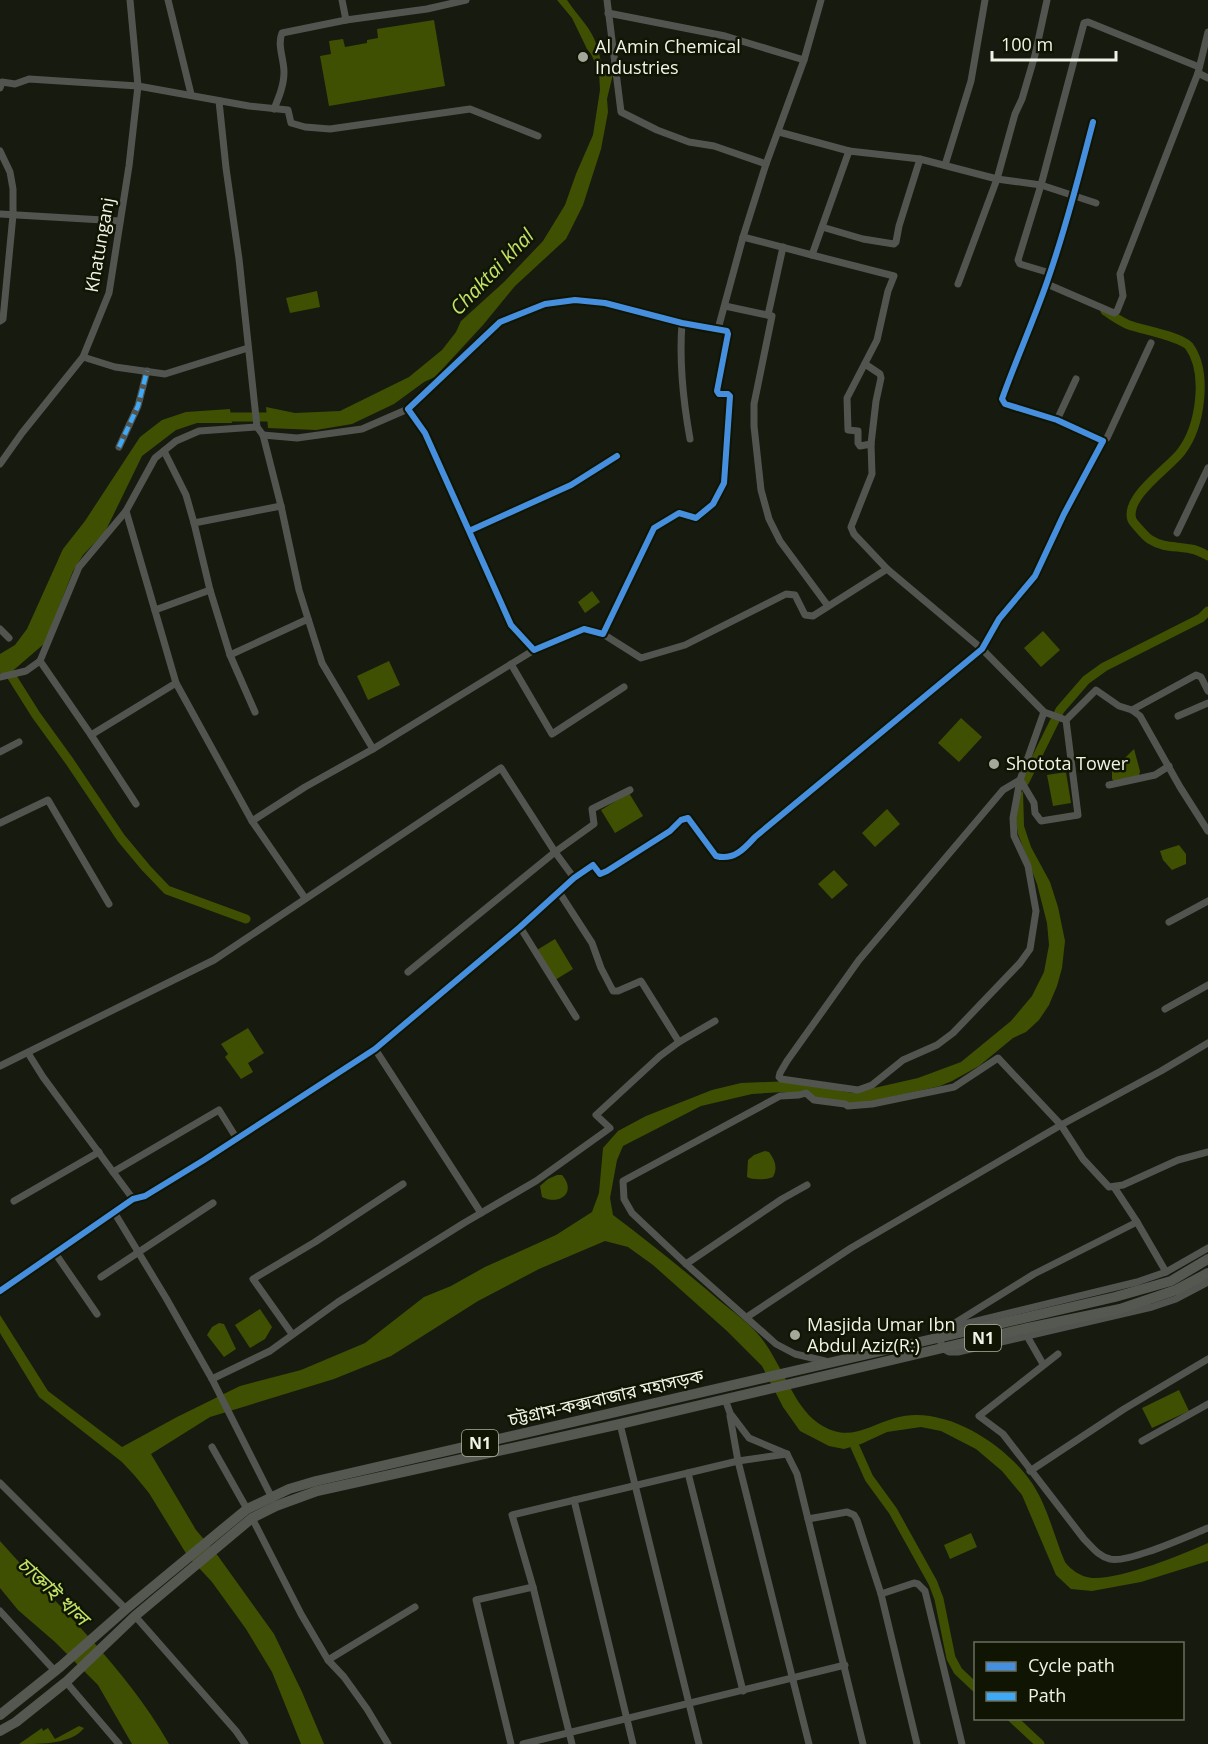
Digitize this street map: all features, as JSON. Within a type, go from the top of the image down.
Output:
[{"type":"highway","name":"চট্টগ্রাম-কক্সবাজার মহাসড়ক","points":[[250,1514],[316,1491],[747,1395],[817,1372],[941,1343],[1065,1304],[1100,1301],[1171,1281],[1208,1259]]},
{"type":"highway","name":"চট্টগ্রাম-কক্সবাজার মহাসড়ক","points":[[68,1681],[130,1613],[250,1514],[272,1498],[290,1490],[316,1481],[745,1382],[817,1372],[838,1362],[941,1343],[1060,1325],[1148,1301],[1185,1286],[1208,1273]]},
{"type":"highway","points":[[475,1444],[477,1456]]},
{"type":"highway","name":"চট্টগ্রাম-কক্সবাজার মহাসড়ক","points":[[57,1669],[116,1626]]},
{"type":"highway","name":"N1","points":[[0,1715],[57,1669]]},
{"type":"highway","name":"N1","points":[[0,1731],[16,1722],[68,1681]]},
{"type":"street","name":"Khatunganj","points":[[0,464],[83,357],[109,293],[129,166],[138,86],[130,0]]},
{"type":"street","points":[[168,0],[190,94]]},
{"type":"street","points":[[342,0],[346,20]]},
{"type":"street","points":[[274,109],[283,86],[284,71],[280,40],[282,33],[346,20],[427,9],[466,0]]},
{"type":"street","points":[[607,0],[621,112],[657,130],[689,142],[714,146],[766,164]]},
{"type":"street","points":[[718,329],[743,237],[766,164],[804,60],[821,0]]},
{"type":"street","points":[[945,165],[971,81],[985,0]]},
{"type":"street","points":[[958,284],[997,178],[1015,114],[1022,99],[1035,55],[1047,0]]},
{"type":"street","points":[[608,13],[725,36],[804,60]]},
{"type":"street","points":[[1050,273],[1018,262],[1084,23],[1088,22],[1198,70],[1208,78]]},
{"type":"street","points":[[1047,284],[1114,313],[1117,311],[1123,296],[1120,274],[1198,70],[1208,32]]},
{"type":"street","points":[[0,88],[2,82],[15,84],[29,79],[138,86],[219,101],[288,110],[291,123],[304,127],[330,129],[470,110],[538,136]]},
{"type":"street","points":[[219,101],[257,424],[263,435],[281,506],[299,590],[322,663],[373,749]]},
{"type":"street","points":[[1093,122],[1074,196],[1047,284],[1002,399],[1005,404],[1057,420],[1103,441]]},
{"type":"street","points":[[779,132],[849,151],[920,159],[997,178],[1041,184],[1096,203]]},
{"type":"street","points":[[0,151],[11,180],[13,215],[3,319],[0,321]]},
{"type":"street","points":[[812,255],[849,151]]},
{"type":"street","points":[[822,227],[894,244],[920,159]]},
{"type":"street","points":[[0,214],[120,221]]},
{"type":"street","points":[[743,237],[894,276],[888,291],[877,340],[847,398],[847,429],[858,431],[858,445],[871,444]]},
{"type":"street","points":[[768,315],[783,247]]},
{"type":"street","points":[[263,435],[297,438],[362,429],[408,409],[500,322],[545,304],[575,300],[605,303],[682,323],[727,331],[717,392],[730,396],[724,483],[713,504],[696,518],[679,513],[654,528],[603,634]]},
{"type":"street","points":[[725,306],[772,317],[754,404],[761,490],[769,519],[780,541],[828,606]]},
{"type":"street","points":[[682,323],[681,391],[690,439]]},
{"type":"street","points":[[0,1291],[133,1199],[146,1196],[375,1049],[593,864],[600,874],[607,871],[670,831],[681,820],[688,818],[716,856],[722,858],[740,853],[755,837],[982,649],[999,619],[1035,576],[1103,441],[1107,438],[1151,343]]},
{"type":"street","points":[[83,357],[115,367],[165,374],[248,348]]},
{"type":"street","points":[[865,364],[880,374],[881,378],[871,444],[872,474],[852,519],[851,527],[854,534],[887,569],[982,649],[1044,712],[1066,720]]},
{"type":"street","points":[[119,447],[138,406],[147,371]]},
{"type":"street","points":[[1057,420],[1076,379]]},
{"type":"street","points":[[408,409],[424,433],[511,625],[534,650]]},
{"type":"street","points":[[0,677],[26,671],[40,661],[79,567],[126,511],[156,458],[176,441],[199,431],[257,424]]},
{"type":"street","points":[[164,451],[186,495],[210,590],[230,655],[255,712]]},
{"type":"street","points":[[469,531],[571,485],[617,456]]},
{"type":"street","points":[[1177,533],[1208,468]]},
{"type":"street","points":[[194,523],[281,506]]},
{"type":"street","points":[[126,511],[176,683],[252,821],[305,898]]},
{"type":"street","points":[[252,821],[534,650],[584,628],[603,634],[640,658],[685,645],[786,594],[795,595],[805,615],[813,616],[887,569]]},
{"type":"street","points":[[155,610],[210,590]]},
{"type":"street","points":[[230,655],[308,619]]},
{"type":"street","points":[[0,629],[9,638]]},
{"type":"street","points":[[40,661],[136,804]]},
{"type":"street","points":[[511,664],[552,734],[624,687]]},
{"type":"street","points":[[1132,710],[1196,675],[1201,677],[1208,691]]},
{"type":"street","points":[[91,735],[176,683]]},
{"type":"street","points":[[1066,720],[1096,690],[1119,706],[1132,710],[1146,724],[1208,831]]},
{"type":"street","points":[[1178,716],[1208,703]]},
{"type":"street","points":[[1020,780],[1003,790],[859,960],[787,1061],[779,1077],[839,1089],[858,1090],[872,1084],[903,1060],[937,1045],[953,1033],[1020,963],[1030,949],[1036,911],[1028,866],[1014,836],[1012,818],[1020,780],[1044,712]]},
{"type":"street","points":[[1020,780],[1034,803],[1035,813],[1041,821],[1078,815],[1066,720]]},
{"type":"street","points":[[0,752],[19,742]]},
{"type":"street","points":[[1109,785],[1155,775],[1169,766]]},
{"type":"street","points":[[0,1066],[214,960],[501,768],[574,878]]},
{"type":"street","points":[[408,972],[555,852],[594,824],[592,809],[630,790]]},
{"type":"street","points":[[0,823],[48,800],[109,904]]},
{"type":"street","points":[[559,891],[592,943],[613,991],[640,981],[679,1042]]},
{"type":"street","points":[[1169,922],[1208,901]]},
{"type":"street","points":[[520,927],[576,1017]]},
{"type":"street","points":[[1166,1009],[1208,985]]},
{"type":"street","points":[[212,1379],[270,1350],[338,1302],[536,1181],[610,1128],[596,1115],[660,1056],[715,1021]]},
{"type":"street","points":[[747,1317],[851,1248],[1061,1125],[1208,1043]]},
{"type":"street","points":[[375,1049],[481,1213]]},
{"type":"street","points":[[28,1053],[43,1077],[133,1199]]},
{"type":"street","points":[[838,1362],[795,1354],[776,1344],[632,1213],[624,1199],[623,1181],[780,1096],[806,1093],[814,1100],[848,1106],[872,1104],[954,1087],[998,1058],[1061,1125],[1083,1159],[1108,1187],[1123,1185],[1178,1160],[1208,1152]]},
{"type":"street","points":[[113,1172],[219,1110],[237,1139]]},
{"type":"street","points":[[14,1201],[99,1152]]},
{"type":"street","points":[[292,1334],[253,1279],[315,1242],[403,1184]]},
{"type":"street","points":[[686,1264],[782,1199],[807,1185]]},
{"type":"street","points":[[1114,1187],[1166,1272]]},
{"type":"street","points":[[101,1277],[213,1203]]},
{"type":"street","points":[[114,1212],[212,1379],[272,1498]]},
{"type":"street","points":[[1060,1325],[1027,1336],[958,1352],[949,1352],[941,1343],[948,1328],[1034,1274],[1137,1222]]},
{"type":"street","points":[[948,1328],[1065,1304],[1137,1282],[1166,1272],[1208,1248]]},
{"type":"street","points":[[55,1253],[97,1314]]},
{"type":"street","points":[[1081,1320],[1152,1307],[1176,1299],[1208,1282]]},
{"type":"street","points":[[1100,1301],[1105,1290]]},
{"type":"street","points":[[1027,1336],[1043,1364]]},
{"type":"street","points":[[1058,1354],[979,1416],[1003,1434],[1084,1539],[1099,1555],[1115,1560],[1158,1549],[1208,1528]]},
{"type":"street","points":[[1030,1471],[1124,1409],[1208,1359]]},
{"type":"street","points":[[725,1399],[730,1413],[738,1461],[794,1678],[808,1744]]},
{"type":"street","points":[[1142,1442],[1208,1404]]},
{"type":"street","points":[[730,1413],[749,1438],[787,1454],[797,1474],[863,1744]]},
{"type":"street","points":[[620,1424],[699,1744]]},
{"type":"street","points":[[212,1448],[328,1660],[344,1677],[367,1709],[388,1744]]},
{"type":"street","points":[[572,1744],[533,1587],[512,1515],[738,1461],[787,1454]]},
{"type":"street","points":[[688,1473],[743,1691]]},
{"type":"street","points":[[0,1483],[130,1613],[229,1723],[245,1744]]},
{"type":"street","points":[[574,1500],[633,1744]]},
{"type":"street","points":[[808,1519],[847,1512],[854,1515],[857,1520],[881,1594],[917,1744]]},
{"type":"street","points":[[881,1594],[914,1583],[925,1591],[962,1744]]},
{"type":"street","points":[[511,1744],[476,1600],[533,1587]]},
{"type":"street","points":[[328,1660],[415,1607]]},
{"type":"street","points":[[0,1611],[57,1669]]},
{"type":"street","points":[[523,1744],[845,1665]]},
{"type":"street","points":[[68,1681],[119,1744]]},
{"type":"shaded area","points":[[557,0],[567,0],[584,22],[596,42],[601,62],[610,67],[613,74],[607,99],[608,112],[601,149],[583,205],[566,239],[515,286],[435,377],[424,382],[394,404],[352,424],[316,430],[268,428],[266,407],[295,413],[340,411],[409,377],[442,350],[456,332],[461,321],[504,282],[543,241],[565,205],[593,135],[600,90],[599,71],[591,54],[572,18]]},
{"type":"shaded area","points":[[434,20],[445,86],[329,106],[320,56],[331,54],[329,41],[343,39],[345,47],[367,43],[367,40],[378,38],[377,29]]},
{"type":"shaded area","points":[[317,291],[320,307],[290,313],[286,298]]},
{"type":"shaded area","points":[[230,409],[232,423],[197,423],[176,430],[142,456],[105,532],[83,555],[73,571],[45,643],[9,674],[0,673],[0,654],[15,645],[27,629],[63,549],[85,521],[140,437],[162,420],[186,412]]},
{"type":"shaded area","points":[[592,591],[600,602],[585,613],[578,602]]},
{"type":"shaded area","points":[[1043,631],[1060,650],[1041,667],[1024,648]]},
{"type":"shaded area","points":[[389,661],[400,685],[368,700],[357,676]]},
{"type":"shaded area","points":[[961,718],[982,737],[959,762],[938,743]]},
{"type":"shaded area","points":[[1134,749],[1140,771],[1139,776],[1114,781],[1112,771]]},
{"type":"shaded area","points":[[1066,772],[1071,803],[1053,806],[1047,775]]},
{"type":"shaded area","points":[[1023,791],[1024,826],[1031,847],[1050,882],[1065,941],[1057,986],[1049,1005],[1039,1020],[979,1066],[940,1086],[851,1104],[783,1092],[752,1094],[701,1106],[623,1146],[617,1160],[610,1198],[613,1215],[681,1268],[753,1329],[773,1355],[801,1405],[818,1423],[829,1429],[848,1433],[895,1418],[913,1415],[932,1416],[969,1429],[1003,1452],[1029,1479],[1045,1508],[1065,1562],[1084,1576],[1104,1578],[1134,1571],[1208,1543],[1208,1561],[1141,1582],[1092,1591],[1071,1589],[1056,1575],[1022,1495],[1002,1471],[976,1449],[941,1431],[921,1427],[887,1432],[844,1449],[829,1446],[800,1431],[783,1407],[762,1366],[727,1331],[653,1265],[628,1247],[605,1241],[539,1269],[478,1301],[391,1356],[334,1379],[210,1417],[151,1454],[196,1530],[218,1556],[274,1634],[324,1744],[301,1744],[272,1672],[246,1629],[212,1582],[187,1555],[149,1493],[135,1476],[122,1462],[39,1397],[0,1333],[0,1315],[48,1391],[122,1447],[240,1386],[301,1370],[365,1343],[424,1297],[556,1235],[592,1212],[599,1193],[603,1148],[618,1131],[646,1116],[712,1090],[741,1083],[792,1081],[852,1093],[918,1078],[961,1062],[1011,1021],[1032,996],[1044,972],[1049,945],[1047,923],[1037,884],[1018,834],[1015,815]]},
{"type":"shaded area","points":[[629,793],[643,816],[615,833],[601,810]]},
{"type":"shaded area","points":[[887,809],[900,824],[875,847],[862,833]]},
{"type":"shaded area","points":[[1179,845],[1186,854],[1186,864],[1172,870],[1163,860],[1160,851]]},
{"type":"shaded area","points":[[834,870],[848,885],[832,899],[818,884]]},
{"type":"shaded area","points":[[555,939],[573,969],[555,980],[537,950]]},
{"type":"shaded area","points":[[248,1028],[264,1053],[248,1063],[253,1072],[241,1079],[225,1057],[228,1054],[221,1044]]},
{"type":"shaded area","points":[[765,1151],[769,1152],[776,1167],[773,1177],[752,1179],[747,1177],[748,1160]]},
{"type":"shaded area","points":[[557,1175],[562,1175],[566,1181],[567,1192],[555,1200],[542,1197],[540,1186]]},
{"type":"shaded area","points":[[260,1309],[272,1327],[265,1339],[250,1348],[235,1325]]},
{"type":"shaded area","points":[[219,1323],[224,1324],[236,1349],[224,1357],[207,1335],[212,1327]]},
{"type":"shaded area","points":[[1179,1390],[1189,1411],[1152,1428],[1142,1408]]},
{"type":"shaded area","points":[[971,1533],[977,1547],[950,1559],[944,1545]]},
{"type":"shaded area","points":[[0,1541],[111,1663],[132,1689],[169,1744],[132,1744],[98,1685],[55,1642],[18,1610],[0,1588]]},
{"type":"shaded area","points":[[79,1726],[84,1728],[64,1740],[19,1744],[42,1728],[43,1731],[48,1728],[55,1739]]},
{"type":"waterway","points":[[1105,311],[1129,325],[1184,342],[1195,357],[1199,370],[1200,399],[1188,441],[1175,459],[1149,483],[1131,511],[1132,520],[1144,535],[1156,543],[1195,550],[1208,556]]},
{"type":"waterway","name":"Chaktai khal","points":[[231,417],[277,417]]},
{"type":"waterway","points":[[1025,781],[1060,710],[1086,680],[1104,667],[1201,618],[1208,611]]},
{"type":"waterway","points":[[7,669],[121,838],[167,890],[246,919]]},
{"type":"waterway","points":[[852,1440],[869,1478],[893,1511],[933,1583],[939,1599],[951,1658],[958,1671],[974,1686]]},
{"type":"waterway","points":[[1014,1720],[1040,1744]]},
{"type":"marked path","points":[[119,447],[138,406],[147,371]]},
{"type":"cycle path","points":[[0,1291],[133,1199],[145,1196],[204,1160],[375,1049],[520,927],[574,878],[593,865],[600,874],[607,871],[670,831],[681,820],[688,818],[716,856],[734,855],[982,649],[999,619],[1035,576],[1064,514],[1103,441],[1057,420],[1005,404],[1002,399],[1054,262],[1093,122]]},
{"type":"cycle path","points":[[469,531],[425,433],[408,409],[500,322],[545,304],[575,300],[605,303],[682,323],[727,331],[728,334],[717,391],[719,394],[730,396],[724,483],[713,504],[696,518],[679,513],[654,528],[603,634],[584,629],[534,650],[511,625],[469,531],[571,485],[617,456]]},
{"type":"place","name":"Al Amin Chemical Industries","points":[[583,57]]},
{"type":"place","name":"Shotota Tower","points":[[994,764]]},
{"type":"place","name":"Masjida Umar Ibn Abdul Aziz(R:)","points":[[795,1335]]},
{"type":"water label","name":"চাক্তাই খাল","points":[[53,1591]]}]
